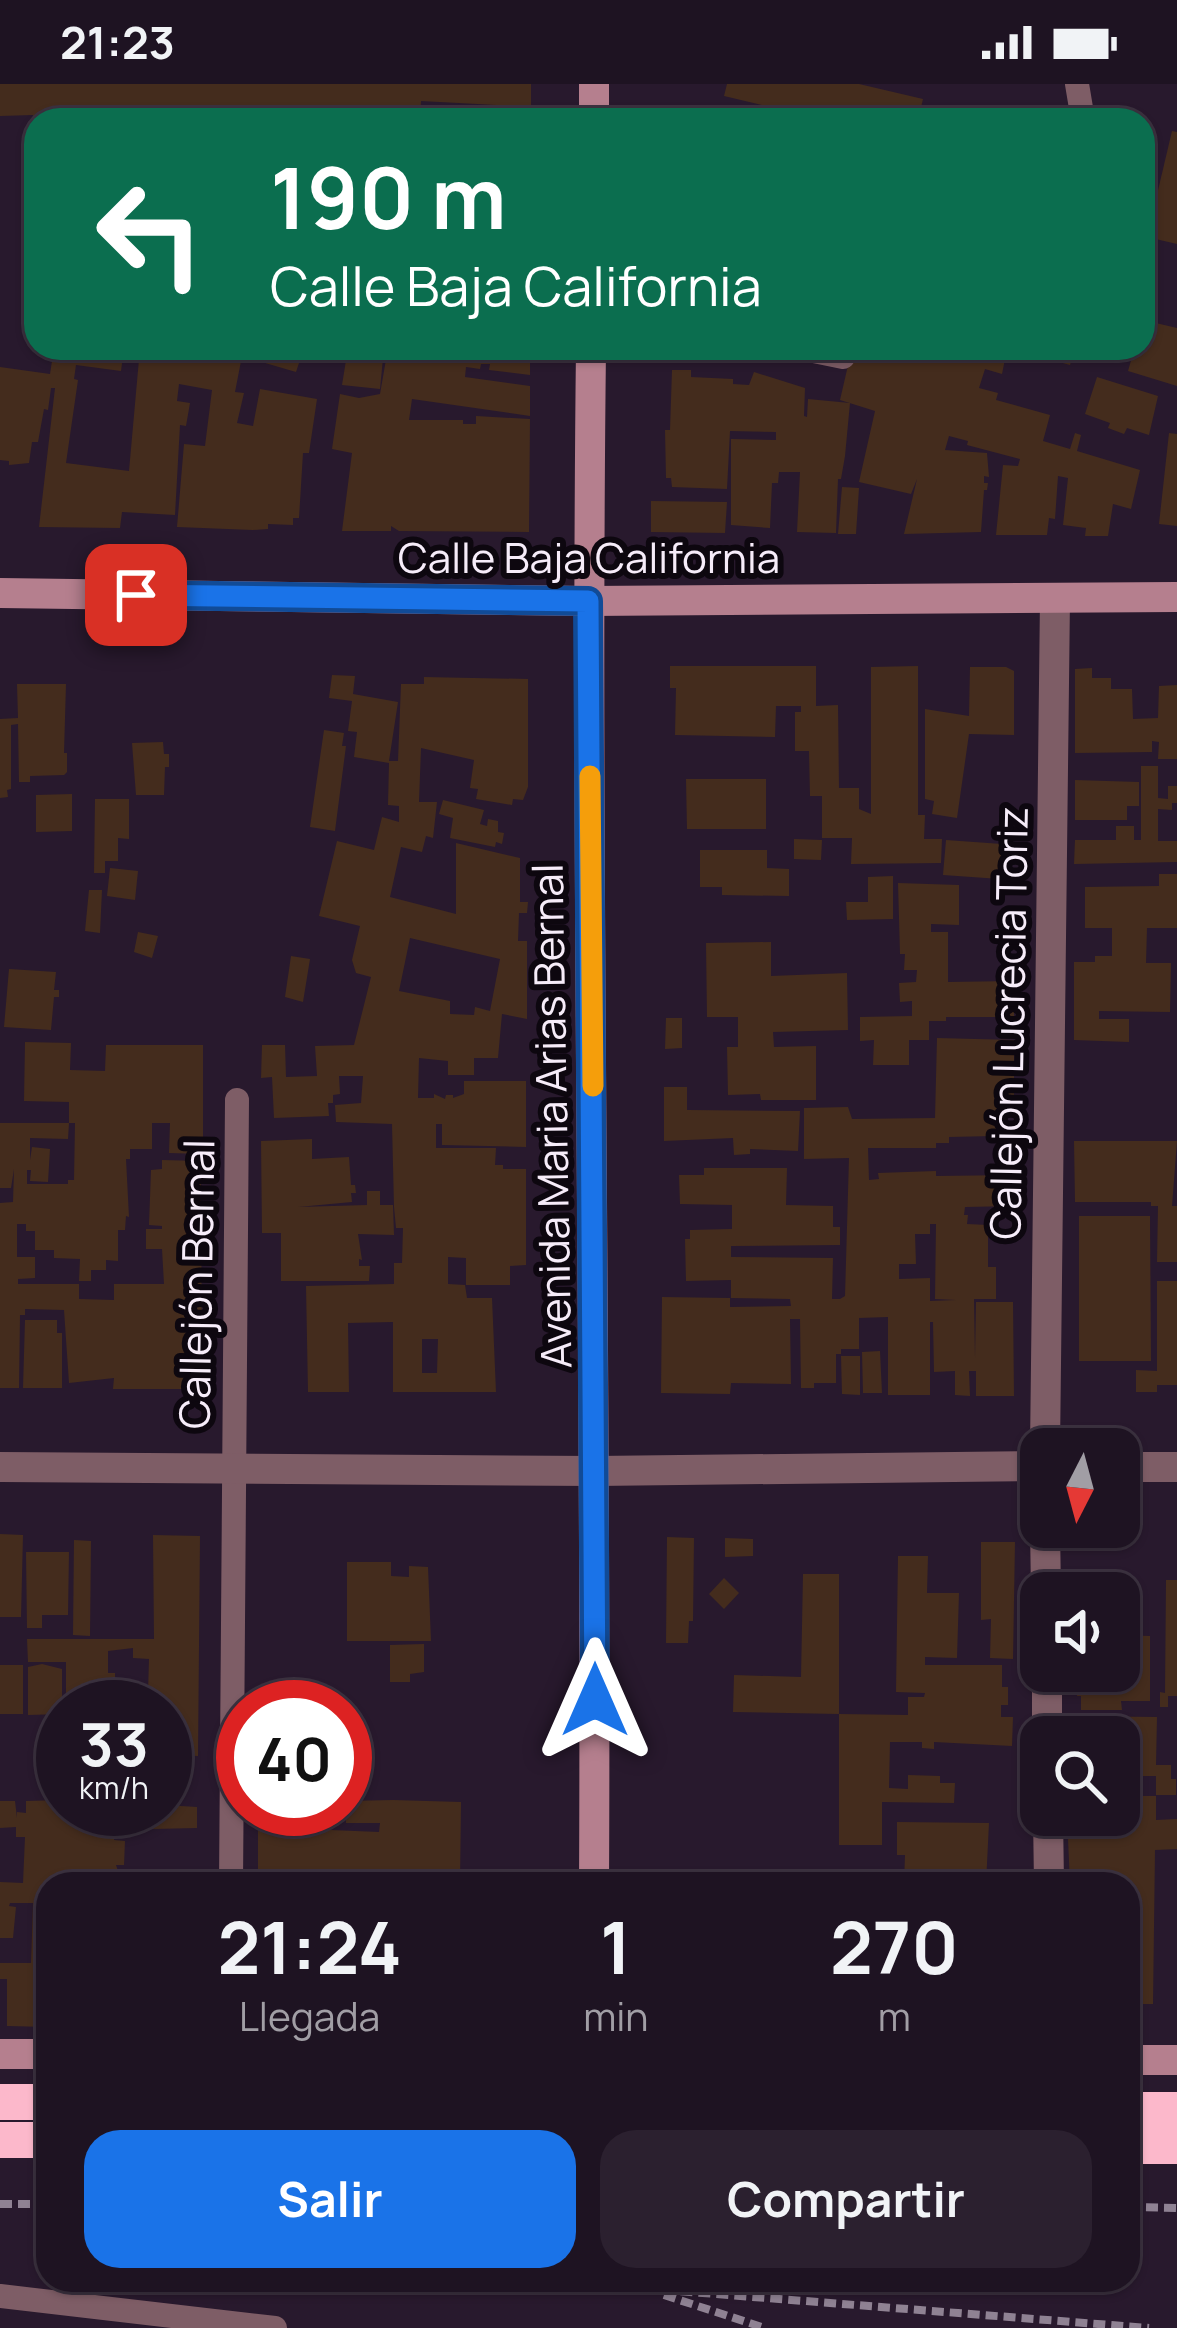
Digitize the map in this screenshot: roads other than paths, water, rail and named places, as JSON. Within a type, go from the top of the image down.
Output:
[{"type":"highway","points":[[0,2091],[36,2092]]},
{"type":"highway","points":[[1140,2098],[1177,2099]]},
{"type":"highway","points":[[0,2102],[36,2102]]},
{"type":"highway","points":[[1140,2110],[1177,2110]]},
{"type":"highway","points":[[0,2119],[36,2119]]},
{"type":"highway","points":[[1140,2125],[1177,2125]]},
{"type":"highway","points":[[0,2140],[36,2140]]},
{"type":"highway","points":[[1140,2146],[1177,2146]]},
{"type":"street","name":"Avenida Maria Arias Bernal","points":[[591,360],[594,1872]]},
{"type":"street","name":"Calle Baja California","points":[[0,593],[588,601],[1177,597]]},
{"type":"street","name":"Callejón Lucrecia Toriz","points":[[1045,1428],[1055,598]]},
{"type":"street","points":[[0,1467],[596,1471],[1020,1466]]},
{"type":"street","points":[[1140,1467],[1177,1467]]},
{"type":"street","points":[[1048,1836],[1049,1872]]},
{"type":"street","points":[[0,2054],[36,2054]]},
{"type":"street","points":[[1140,2060],[1177,2060]]},
{"type":"lane","name":"Callejón Bernal","points":[[231,1872],[237,1100]]},
{"type":"lane","points":[[0,2296],[274,2328]]}]
